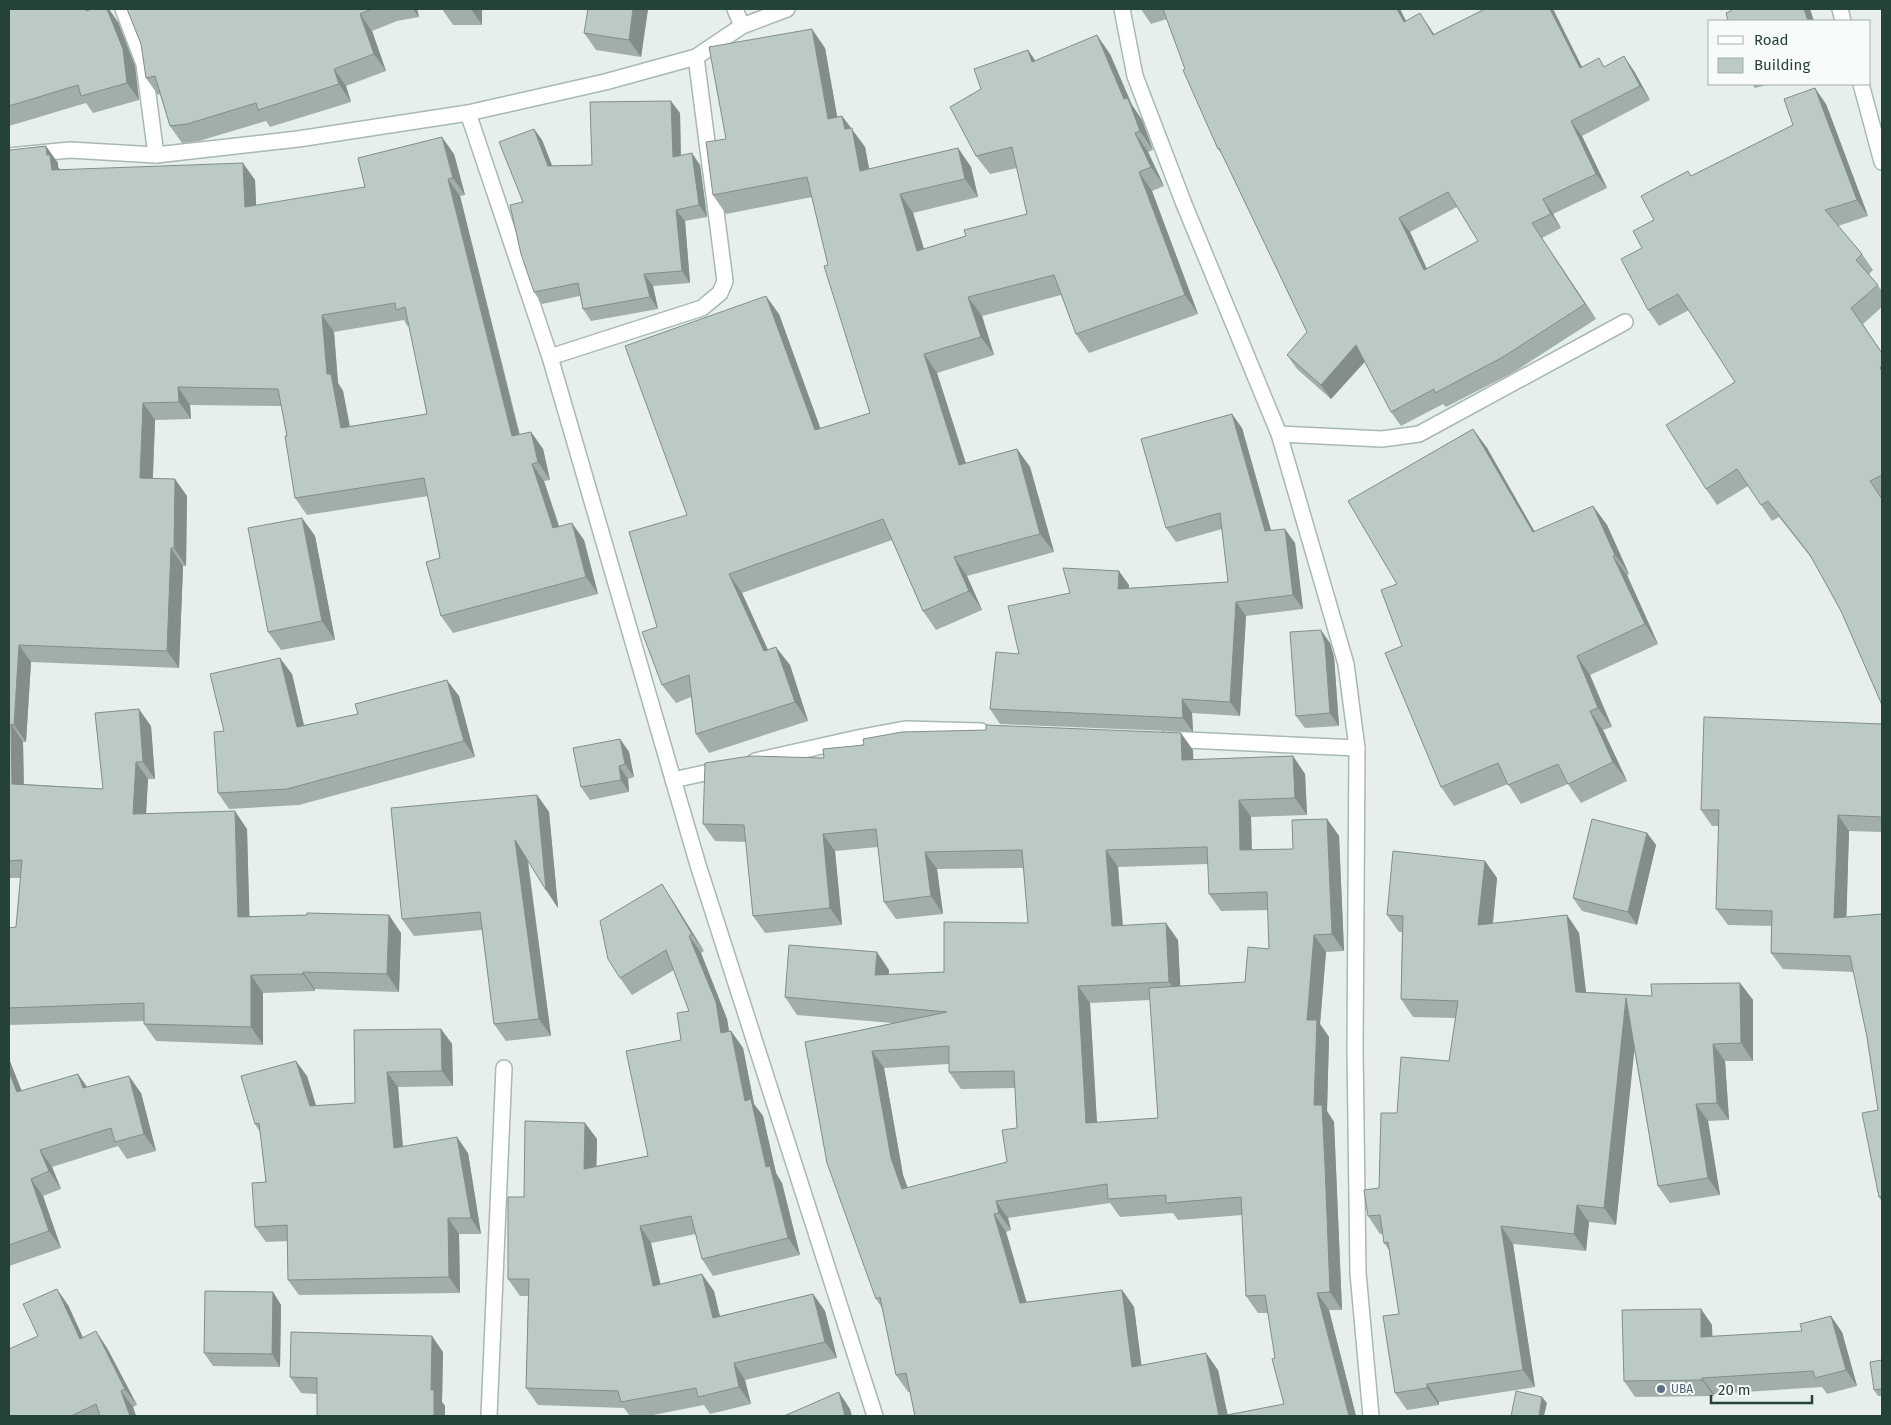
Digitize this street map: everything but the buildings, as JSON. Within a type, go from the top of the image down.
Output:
[{"type":"street","points":[[123,9],[144,64],[156,155]]},
{"type":"street","points":[[735,9],[742,26]]},
{"type":"street","points":[[9,156],[70,150],[156,155],[298,139],[468,113],[605,82],[696,57],[742,26],[787,9]]},
{"type":"street","points":[[1122,9],[1135,76],[1184,204],[1279,434],[1346,664],[1357,748],[1355,1050],[1358,1273],[1372,1416]]},
{"type":"street","points":[[550,357],[702,308],[720,292],[725,281],[696,57]]},
{"type":"street","points":[[1862,85],[1882,162]]},
{"type":"street","points":[[468,113],[550,357],[673,780],[875,1416]]},
{"type":"street","points":[[1279,434],[1382,440],[1419,434],[1625,322]]},
{"type":"street","points":[[673,780],[905,729],[999,732]]},
{"type":"street","points":[[1148,738],[1357,748]]},
{"type":"street","points":[[489,1416],[504,1068]]},
{"type":"place","name":"UBA","points":[[1661,1389]]}]
